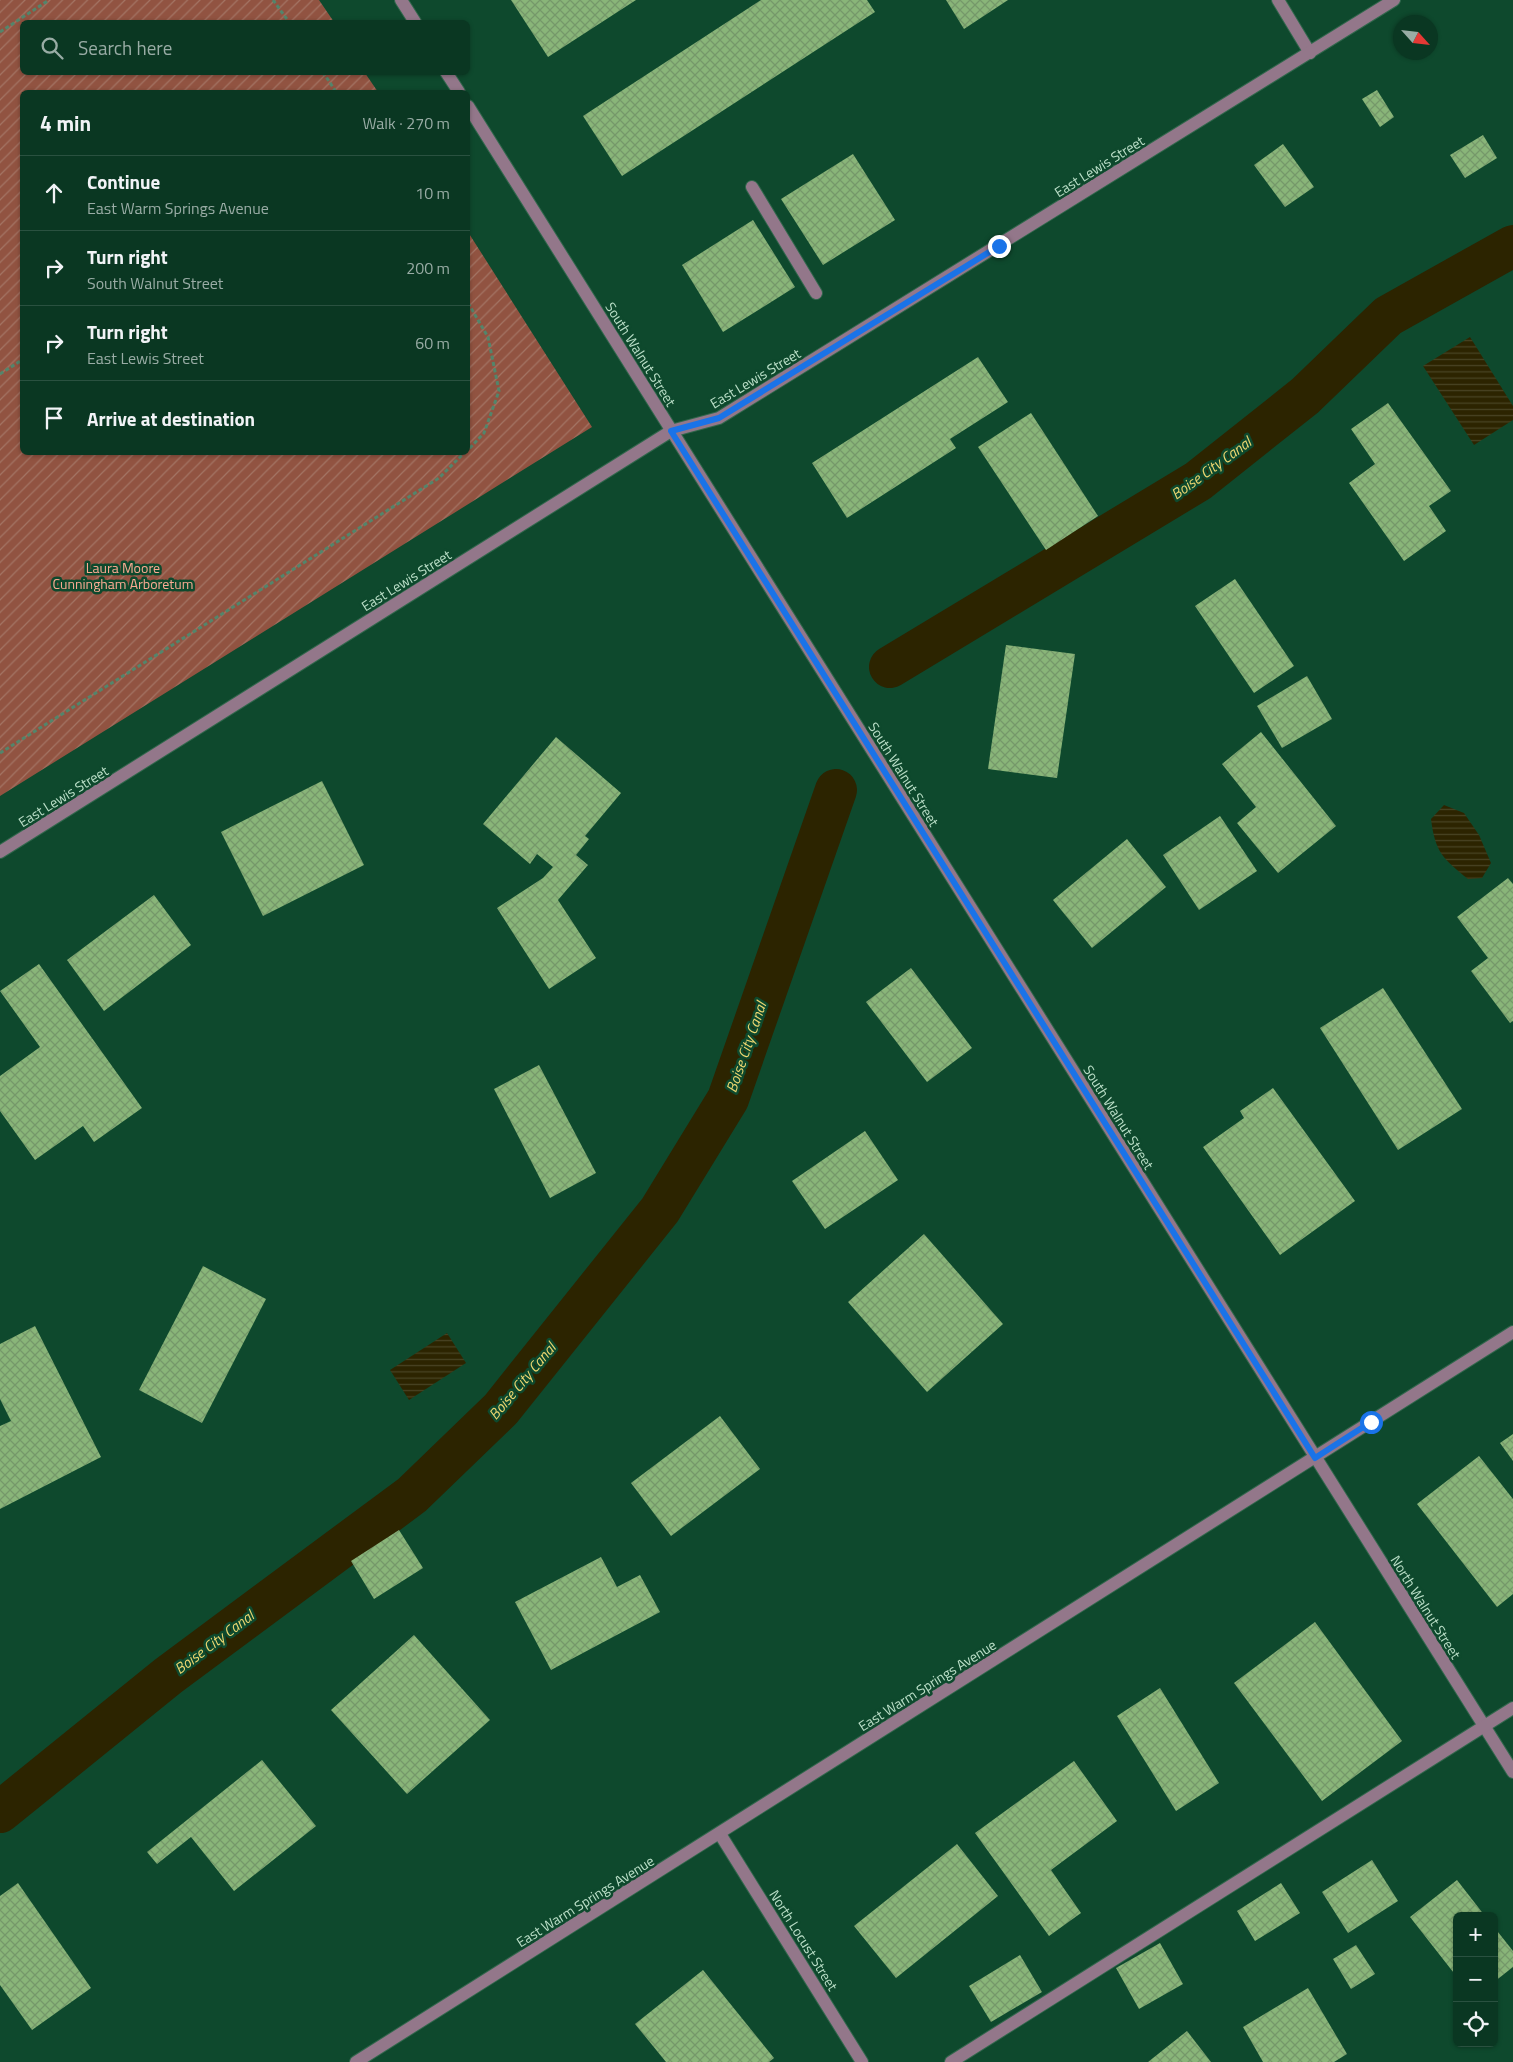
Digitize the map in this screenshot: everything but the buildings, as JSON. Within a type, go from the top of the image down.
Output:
[{"type":"street","points":[[401,0],[414,20]]},
{"type":"street","points":[[1278,0],[1310,53]]},
{"type":"street","name":"East Lewis Street","points":[[0,852],[671,431],[719,418],[1394,0]]},
{"type":"street","points":[[448,75],[458,90]]},
{"type":"street","name":"South Walnut Street","points":[[470,109],[1315,1458]]},
{"type":"street","points":[[752,187],[816,293]]},
{"type":"street","name":"East Warm Springs Avenue","points":[[356,2062],[1513,1332]]},
{"type":"street","name":"North Walnut Street","points":[[1315,1458],[1513,1772]]},
{"type":"street","points":[[951,2062],[1513,1708]]},
{"type":"street","name":"North Locust Street","points":[[720,1834],[862,2062]]},
{"type":"path","points":[[0,32],[49,0]]},
{"type":"path","points":[[273,0],[287,20]]},
{"type":"path","points":[[325,75],[335,90]]},
{"type":"path","points":[[470,306],[488,337],[499,391],[484,433],[470,448]]},
{"type":"path","points":[[0,374],[20,361]]},
{"type":"path","points":[[0,753],[438,478],[461,455]]},
{"type":"green space","name":"Laura Moore Cunningham Arboretum","points":[[0,0],[319,0],[333,20],[20,20],[20,75],[366,75],[377,90],[20,90],[20,455],[470,455],[470,235],[592,427],[0,796]]},
{"type":"shaded area","points":[[1470,337],[1513,406],[1513,420],[1474,445],[1423,366]]},
{"type":"shaded area","points":[[1444,805],[1464,813],[1479,835],[1491,863],[1482,878],[1468,879],[1446,860],[1438,847],[1431,819]]},
{"type":"shaded area","points":[[447,1333],[466,1363],[409,1400],[390,1370]]},
{"type":"waterway","name":"Boise City Canal","points":[[890,667],[1198,481],[1305,396],[1388,316],[1513,246]]},
{"type":"waterway","name":"Boise City Canal","points":[[0,1812],[168,1676],[412,1495],[501,1409],[660,1210],[728,1099],[836,790]]},
{"type":"route","points":[[999,246],[719,418],[671,431],[1315,1458],[1371,1422]]}]
